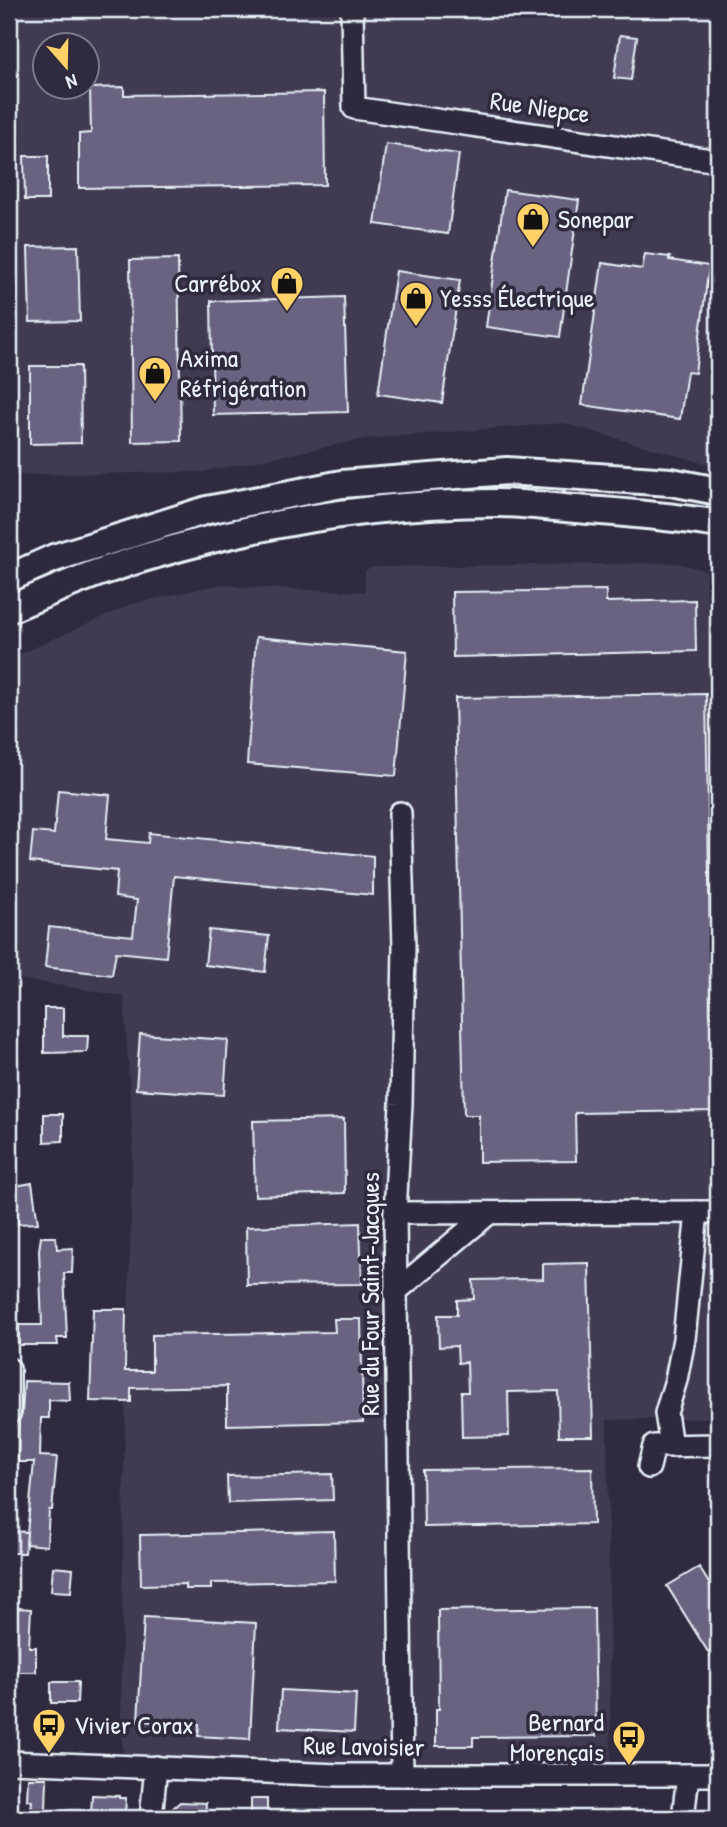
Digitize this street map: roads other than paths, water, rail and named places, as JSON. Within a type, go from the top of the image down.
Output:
[{"type":"main road","points":[[9,578],[54,558],[207,510],[342,484],[507,471],[671,482],[718,492]]},
{"type":"main road","points":[[9,608],[97,573],[188,545],[326,516],[409,506],[499,503],[679,517],[718,524]]},
{"type":"street","name":"Rue Niepce","points":[[352,9],[354,108],[718,161]]},
{"type":"street","name":"Rue du Four Saint-Jacques","points":[[400,813],[404,947],[401,1104],[395,1213],[402,1775]]},
{"type":"street","points":[[395,1213],[708,1212],[676,1380],[666,1413],[671,1446]]},
{"type":"street","points":[[396,1292],[489,1213]]},
{"type":"street","points":[[9,1369],[9,1413]]},
{"type":"street","points":[[649,1467],[654,1446],[718,1445]]},
{"type":"street","name":"Rue Lavoisier","points":[[9,1762],[339,1775],[718,1775]]},
{"type":"street","points":[[151,1818],[156,1767]]},
{"type":"street","points":[[683,1818],[688,1775]]},
{"type":"place","name":"Sonepar","points":[[533,249]]},
{"type":"place","name":"Carrébox","points":[[287,313]]},
{"type":"place","name":"Yesss Électrique","points":[[416,328]]},
{"type":"place","name":"Axima Réfrigération","points":[[155,403]]},
{"type":"place","name":"Vivier Corax","points":[[49,1755]]},
{"type":"place","name":"Bernard Morençais","points":[[629,1767]]}]
